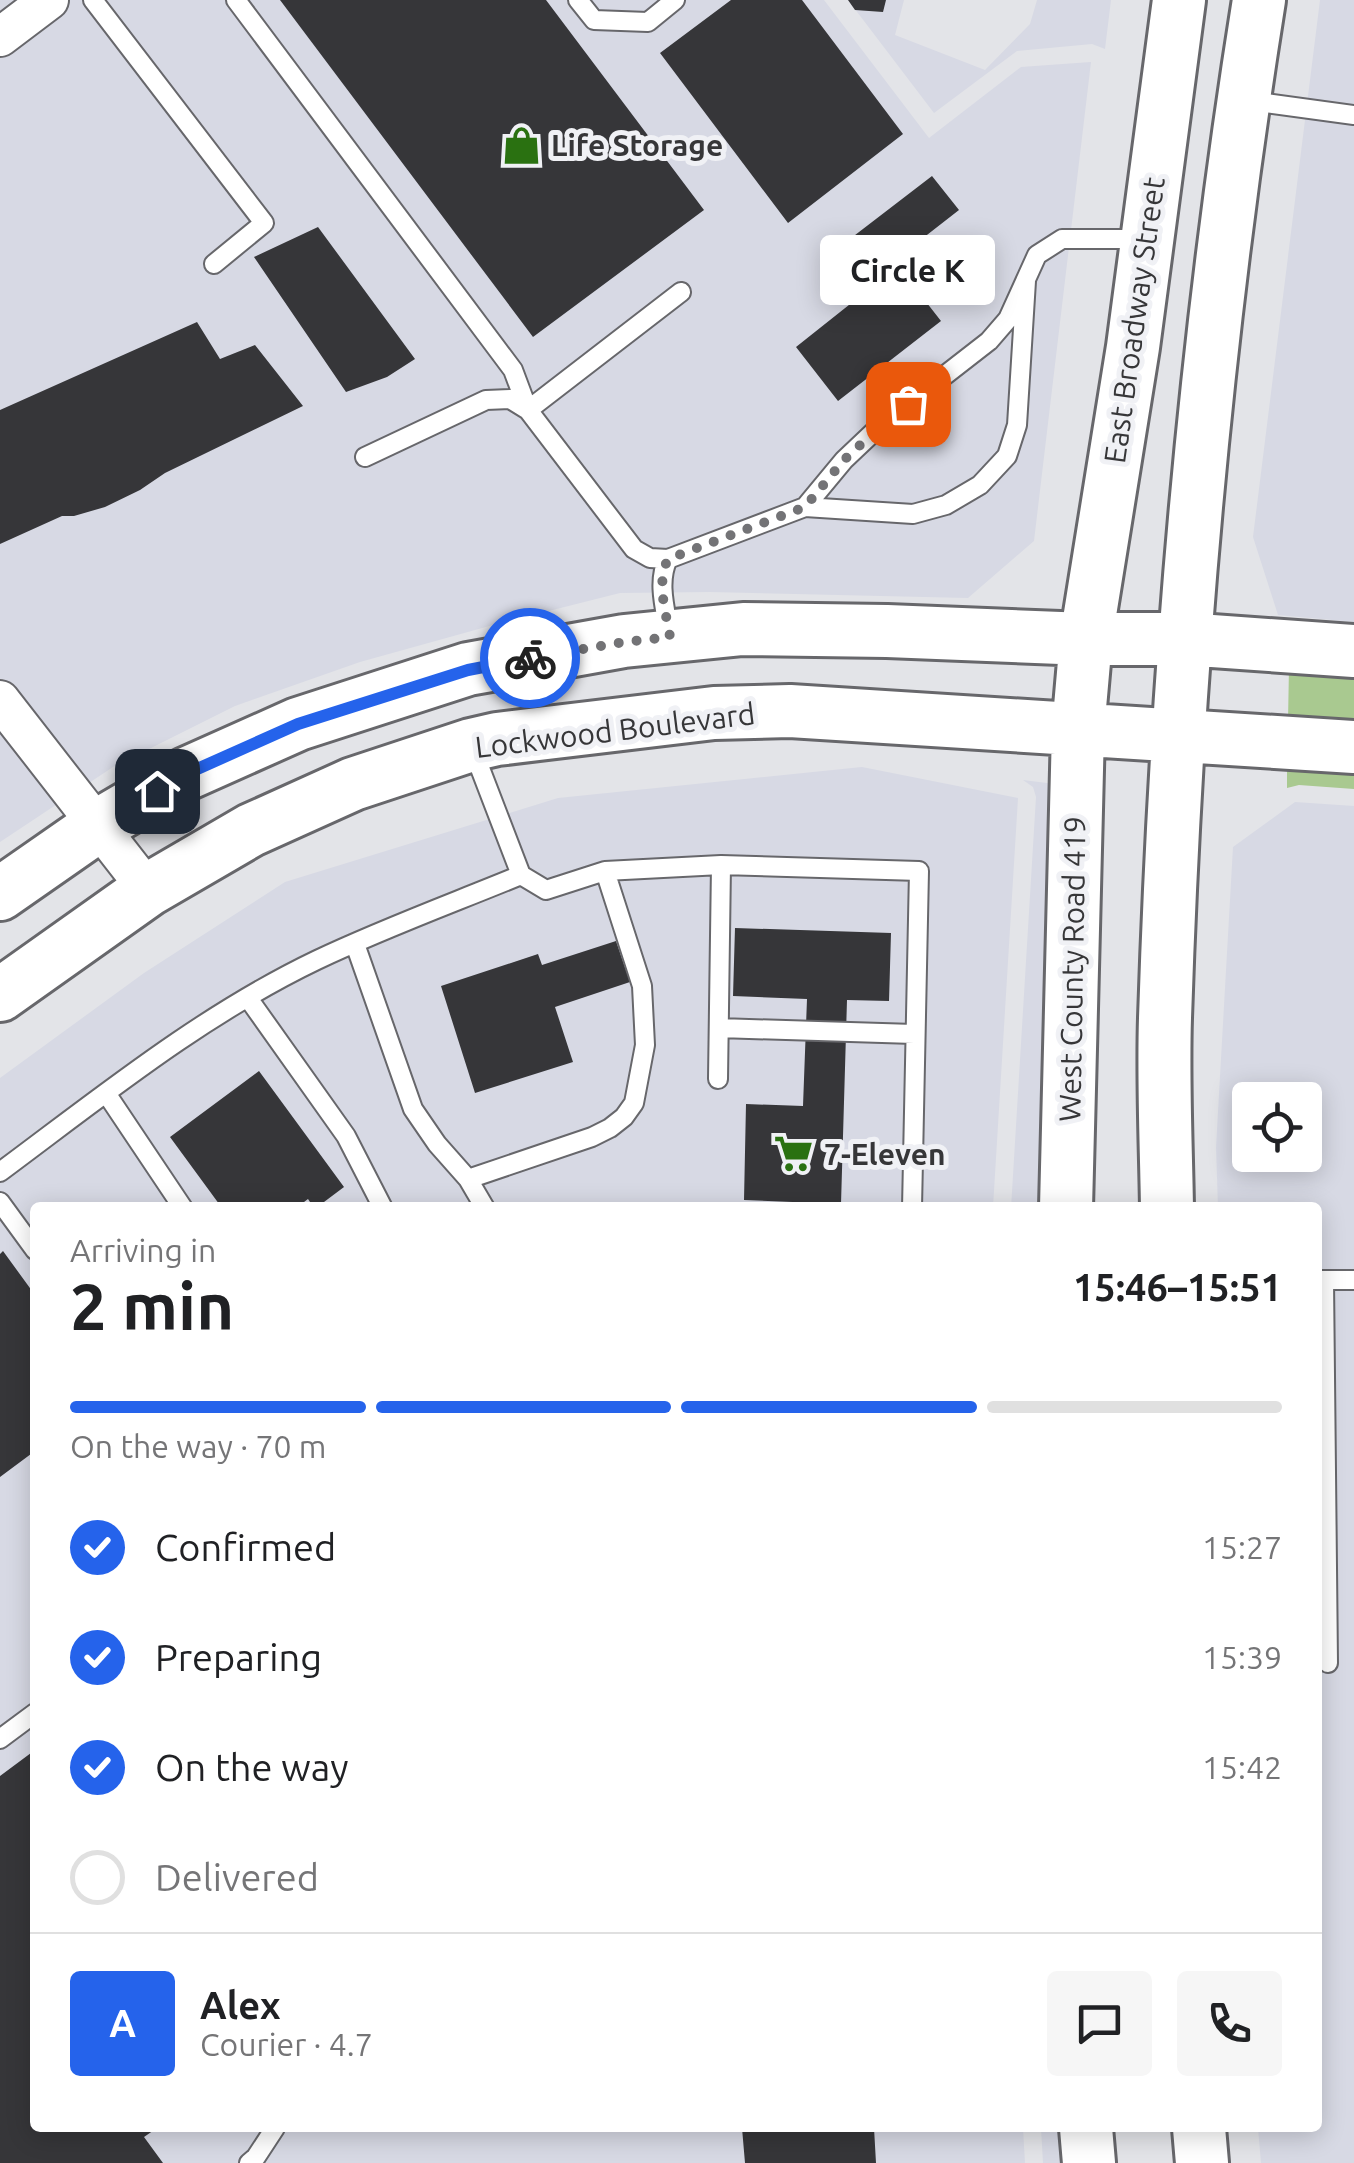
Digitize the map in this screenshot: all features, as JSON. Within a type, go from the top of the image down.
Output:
[{"type":"street","points":[[0,37],[49,0]]},
{"type":"street","name":"East Broadway Street","points":[[1078,730],[1086,639],[1132,346],[1179,0]]},
{"type":"street","points":[[1167,1202],[1165,1022],[1184,639],[1222,262],[1258,0]]},
{"type":"street","points":[[0,894],[99,825],[186,774],[298,724],[468,670],[624,642],[760,630],[888,631],[1184,639],[1354,652]]},
{"type":"street","points":[[0,700],[148,890]]},
{"type":"street","name":"Lockwood Boulevard","points":[[0,994],[148,890],[251,830],[353,784],[472,745],[615,724],[733,712],[790,711],[1354,747]]},
{"type":"street","name":"West County Road 419","points":[[1066,1202],[1078,730]]},
{"type":"street","points":[[1086,2132],[1089,2163]]},
{"type":"street","points":[[1200,2132],[1202,2163]]},
{"type":"lane","points":[[94,0],[264,223],[214,264]]},
{"type":"lane","points":[[236,0],[513,370],[528,410],[634,550],[650,558],[668,559],[805,507],[913,514],[946,505],[980,484],[1007,456],[1017,425],[1016,323],[1026,280],[1038,255],[1062,239],[1146,239]]},
{"type":"lane","points":[[578,0],[594,20],[648,22],[675,0]]},
{"type":"lane","points":[[1244,100],[1354,116]]},
{"type":"lane","points":[[528,410],[681,292]]},
{"type":"lane","points":[[805,507],[844,460],[882,425],[1016,323]]},
{"type":"lane","points":[[365,457],[486,400],[510,399],[528,410]]},
{"type":"lane","points":[[668,559],[663,570],[662,593],[670,637]]},
{"type":"lane","points":[[472,745],[521,875],[546,890],[605,872],[721,865],[918,872],[912,1202]]},
{"type":"lane","points":[[718,1080],[721,865]]},
{"type":"lane","points":[[468,1179],[592,1137],[624,1117],[634,1103],[645,1044],[642,986],[605,872]]},
{"type":"lane","points":[[0,1172],[106,1093],[248,998],[316,960],[521,875]]},
{"type":"lane","points":[[355,944],[414,1109],[481,1202]]},
{"type":"lane","points":[[248,998],[346,1136],[380,1202]]},
{"type":"lane","points":[[719,1028],[914,1034]]},
{"type":"lane","points":[[106,1093],[180,1202]]},
{"type":"lane","points":[[0,1202],[30,1243]]},
{"type":"lane","points":[[1322,1280],[1354,1280]]},
{"type":"lane","points":[[1322,1376],[1328,1663]]},
{"type":"lane","points":[[0,1739],[30,1717]]},
{"type":"lane","points":[[249,2163],[272,2132]]},
{"type":"shaded area","points":[[0,0],[824,0],[929,138],[1021,67],[1091,62],[1034,541],[968,598],[620,593],[360,662],[235,706],[113,767],[0,842]]},
{"type":"shaded area","points":[[848,0],[904,0],[895,35],[985,70],[1030,24],[1037,0],[1111,0],[1105,49],[1092,44],[1017,51],[934,113]]},
{"type":"shaded area","points":[[1320,0],[1354,0],[1354,622],[1278,615],[1253,537]]},
{"type":"shaded area","points":[[862,767],[1018,798],[993,1202],[30,1202],[30,2132],[1023,2132],[1025,2163],[0,2163],[0,1078],[144,973],[285,882],[558,798]]},
{"type":"shaded area","points":[[1023,780],[1055,784],[1044,1202],[1011,1202],[1036,797],[1033,787]]},
{"type":"shaded area","points":[[1295,802],[1354,806],[1354,2163],[1261,2163],[1258,2132],[1322,2132],[1322,1202],[1218,1202],[1216,1147],[1233,847]]},
{"type":"shaded area","points":[[1041,2132],[1065,2132],[1068,2163],[1043,2163]]},
{"type":"green space","points":[[1289,667],[1354,672],[1354,726],[1288,721]]},
{"type":"green space","points":[[1287,763],[1354,767],[1354,789],[1299,785],[1287,788]]},
{"type":"building","points":[[280,0],[546,0],[704,210],[533,337]]},
{"type":"building","points":[[731,0],[802,0],[903,134],[788,223],[660,53]]},
{"type":"building","points":[[848,0],[886,0],[883,12],[855,10]]},
{"type":"building","points":[[932,176],[959,210],[873,277],[846,242]]},
{"type":"building","points":[[318,227],[415,359],[387,377],[346,392],[254,257]]},
{"type":"building","points":[[898,266],[941,321],[838,401],[796,347]]},
{"type":"building","points":[[197,322],[220,359],[255,345],[303,406],[165,473],[105,507],[62,516],[0,544],[0,410]]},
{"type":"building","points":[[735,928],[891,933],[889,1001],[847,1000],[841,1202],[744,1200],[746,1104],[803,1106],[807,999],[733,996]]},
{"type":"building","points":[[616,941],[630,982],[555,1007],[573,1062],[475,1093],[441,986],[538,954],[542,965]]},
{"type":"building","points":[[259,1071],[344,1187],[324,1202],[218,1202],[170,1137]]},
{"type":"building","points":[[3,1251],[30,1288],[30,1455],[0,1477]]},
{"type":"building","points":[[30,1754],[30,2132],[151,2132],[144,2137],[163,2163],[0,2163],[0,1776]]},
{"type":"building","points":[[742,2132],[874,2132],[876,2163],[745,2163]]},
{"type":"way so far","points":[[530,658],[670,637],[662,593],[663,570],[668,559],[805,507],[844,460],[908,404]]},
{"type":"place","name":"Life Storage","points":[[521,145]]},
{"type":"place","name":"Circle K","points":[[908,404]]},
{"type":"place","name":"7-Eleven","points":[[794,1154]]},
{"type":"route","points":[[157,791],[298,724],[468,670],[530,658]]}]
